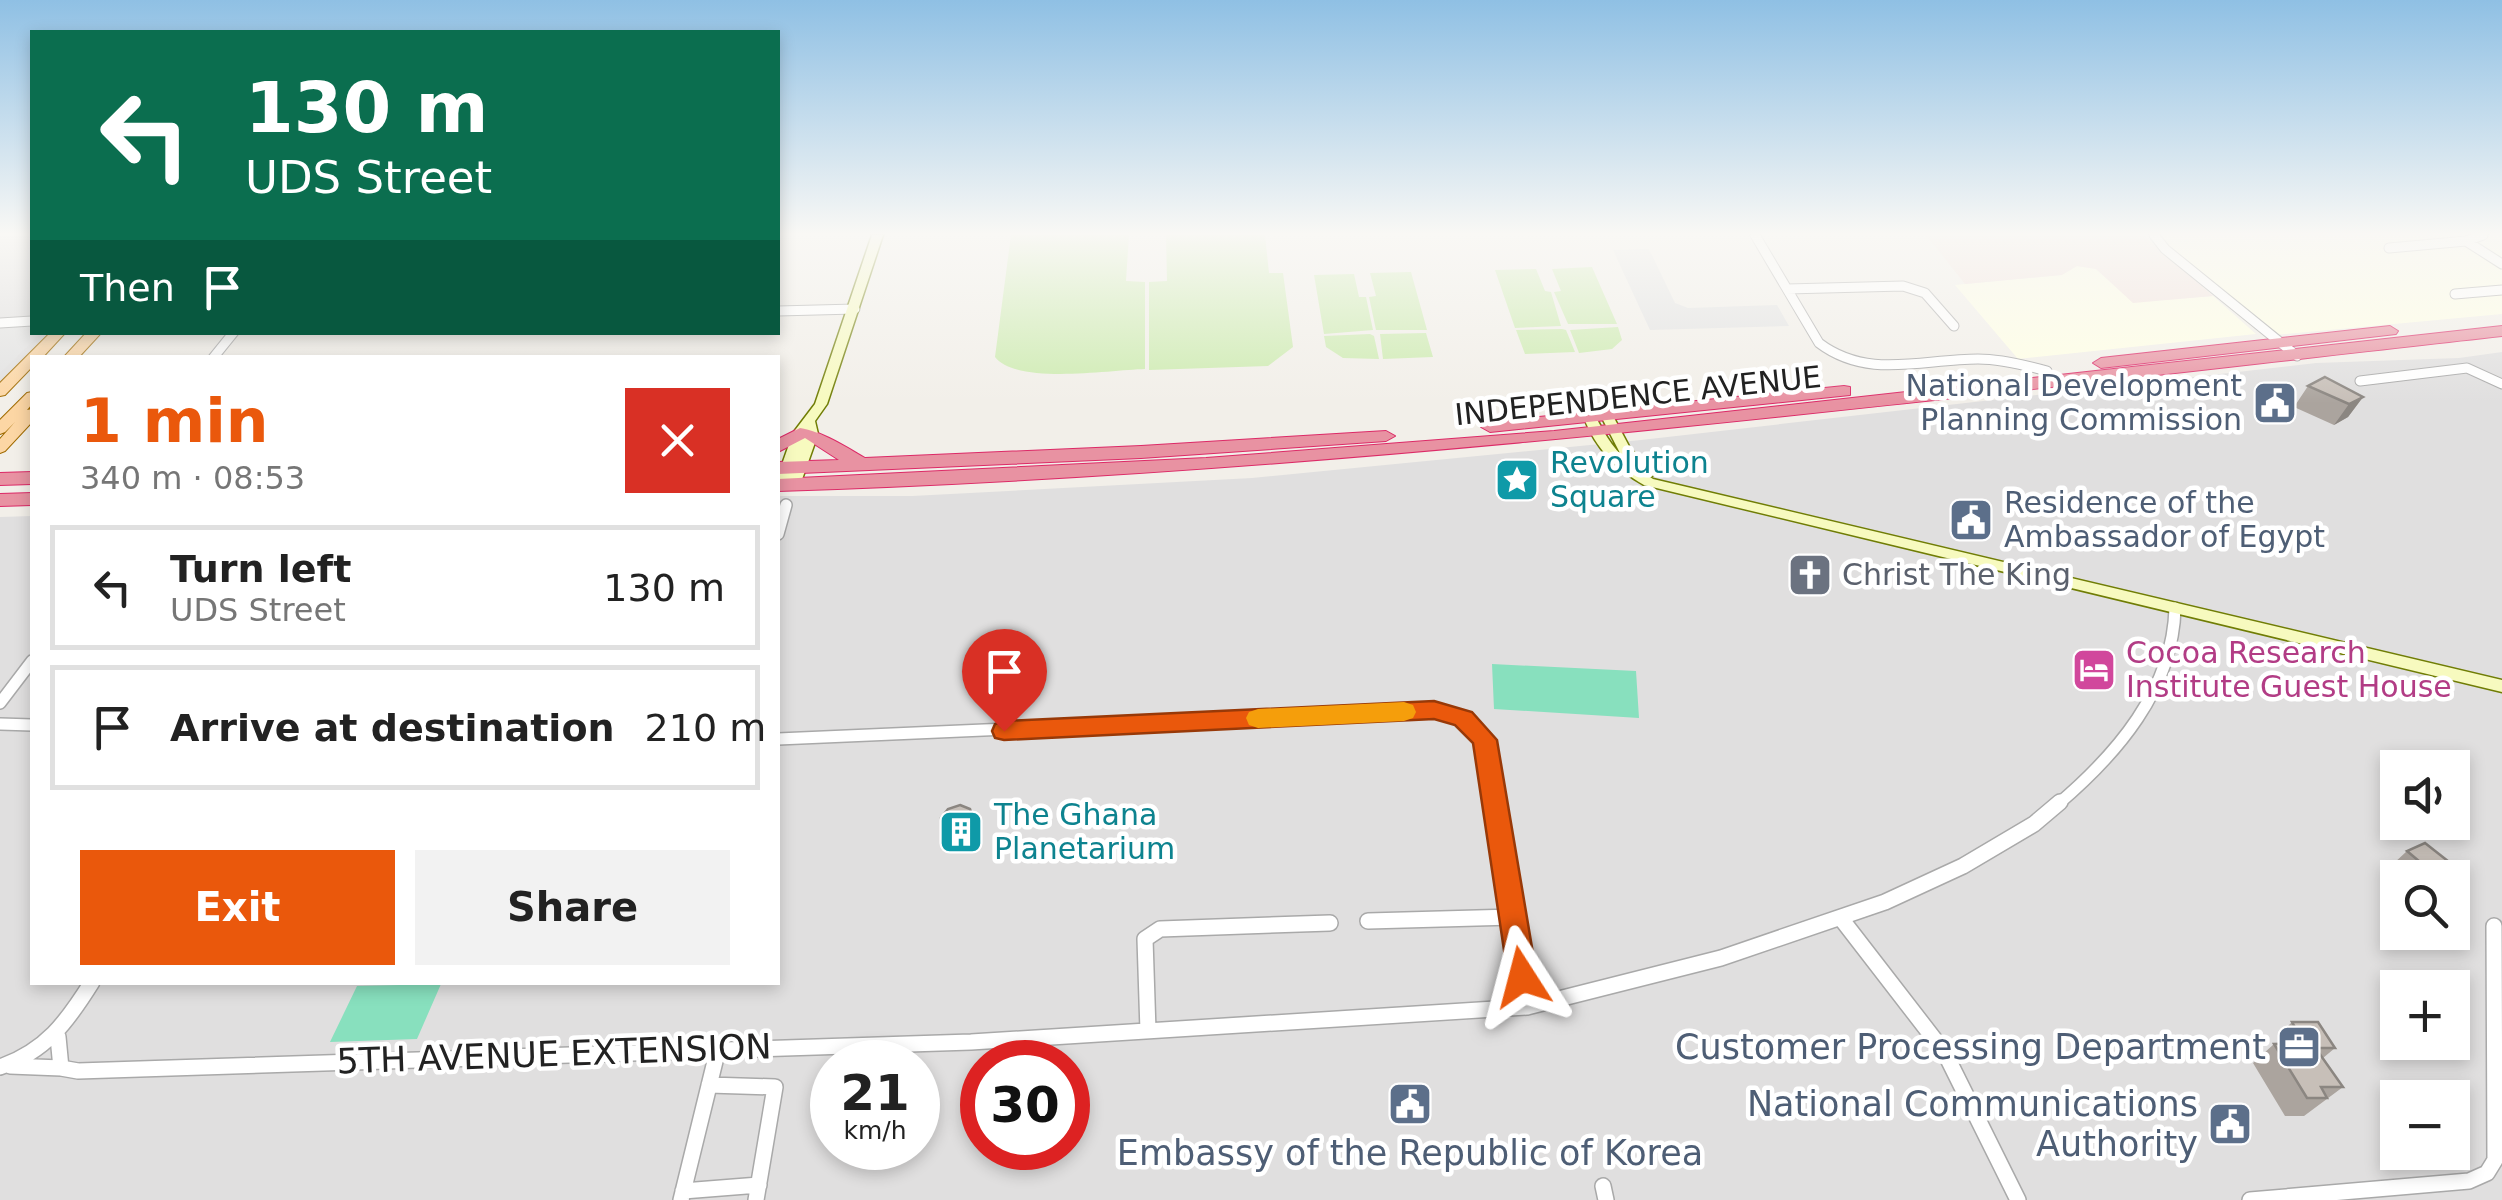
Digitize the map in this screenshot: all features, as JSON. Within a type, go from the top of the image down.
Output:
[{"type":"highway","name":"INDEPENDENCE AVENUE","points":[[786,480],[864,463],[1198,449],[1602,424],[2278,342],[2502,320]]},
{"type":"highway","name":"INDEPENDENCE AVENUE","points":[[786,480],[1206,464],[2296,356],[2502,331]]},
{"type":"highway","points":[[780,446],[807,430],[836,452],[864,463]]},
{"type":"highway","points":[[0,479],[30,482]]},
{"type":"highway","points":[[0,487],[30,482]]},
{"type":"highway","points":[[0,502],[30,502]]},
{"type":"main road","points":[[36,355],[56,335]]},
{"type":"main road","points":[[52,355],[71,335]]},
{"type":"main road","points":[[73,355],[92,335]]},
{"type":"main road","points":[[89,355],[107,335]]},
{"type":"main road","points":[[0,392],[30,361]]},
{"type":"main road","points":[[0,407],[30,376]]},
{"type":"main road","points":[[0,428],[30,398]]},
{"type":"main road","points":[[0,448],[30,414]]},
{"type":"street","points":[[780,520],[786,480],[861,291]]},
{"type":"street","points":[[1788,291],[1819,342],[1833,357],[1849,363],[1989,360],[2047,370]]},
{"type":"street","points":[[1919,291],[1925,293],[1954,326]]},
{"type":"street","points":[[2219,291],[2296,356]]},
{"type":"street","points":[[2456,294],[2490,291]]},
{"type":"street","points":[[780,310],[855,309]]},
{"type":"street","points":[[0,323],[30,322]]},
{"type":"street","points":[[215,355],[232,335]]},
{"type":"street","points":[[2360,381],[2467,368],[2502,384]]},
{"type":"street","points":[[1602,424],[1620,465],[1649,482],[2502,686]]},
{"type":"street","name":"5TH AVENUE EXTENSION","points":[[3,1066],[78,1070],[970,1042],[1527,1007],[1637,982],[1843,921],[1951,871],[2048,816],[2123,744],[2161,680],[2176,640],[2175,608]]},
{"type":"street","points":[[0,702],[30,664]]},
{"type":"street","points":[[780,739],[1434,710],[1463,718],[1484,740],[1527,1007]]},
{"type":"street","points":[[0,724],[30,725]]},
{"type":"street","points":[[1368,921],[1513,917]]},
{"type":"street","points":[[1843,921],[1944,1054],[2018,1200]]},
{"type":"street","points":[[1148,1031],[1145,939],[1152,933],[1160,929],[1330,923]]},
{"type":"street","points":[[2250,1200],[2469,1181],[2488,1174],[2496,1160],[2494,926]]},
{"type":"street","points":[[3,1066],[58,1037],[90,985]]},
{"type":"street","points":[[58,1037],[61,1068]]},
{"type":"street","points":[[710,1086],[775,1087],[758,1192],[682,1196],[718,1050]]},
{"type":"shaded area","points":[[0,291],[30,291],[30,335],[55,335],[0,387]]},
{"type":"shaded area","points":[[1632,291],[1669,291],[1675,303],[1688,308],[1777,305],[1789,326],[1650,330]]},
{"type":"shaded area","points":[[1960,291],[2121,291],[2134,302],[2213,296],[2256,334],[2018,359]]},
{"type":"shaded area","points":[[2120,291],[2207,291],[2213,296],[2133,303]]},
{"type":"shaded area","points":[[2220,291],[2502,291],[2502,314],[2274,335]]},
{"type":"shaded area","points":[[30,324],[30,335],[39,335],[0,373],[0,325]]},
{"type":"shaded area","points":[[2502,352],[2502,1200],[0,1200],[0,517],[30,516],[30,985],[780,985],[780,496],[912,496],[1252,478],[1641,440],[2316,363],[2459,358]]},
{"type":"green space","points":[[1004,291],[1145,291],[1145,369],[1043,373],[1006,366],[995,357]]},
{"type":"green space","points":[[1149,291],[1285,291],[1293,347],[1268,366],[1149,370]]},
{"type":"green space","points":[[1317,291],[1358,291],[1359,297],[1366,297],[1373,330],[1324,334]]},
{"type":"green space","points":[[1375,291],[1416,291],[1427,330],[1376,330],[1369,297],[1376,296]]},
{"type":"green space","points":[[1502,291],[1551,292],[1561,326],[1515,328]]},
{"type":"green space","points":[[1603,291],[1617,324],[1568,324],[1554,292]]},
{"type":"green space","points":[[1618,327],[1622,340],[1612,349],[1579,353],[1570,330]]},
{"type":"green space","points":[[1562,329],[1575,352],[1525,354],[1516,330]]},
{"type":"green space","points":[[1426,333],[1433,357],[1383,359],[1380,334]]},
{"type":"green space","points":[[1324,336],[1374,336],[1379,359],[1343,358],[1326,347]]},
{"type":"green space","points":[[1492,664],[1636,671],[1639,718],[1494,709]]},
{"type":"green space","points":[[441,985],[417,1039],[330,1042],[357,986]]},
{"type":"building","points":[[2325,377],[2363,397],[2349,404],[2308,386]]},
{"type":"building","points":[[960,805],[970,809],[973,818],[967,828],[955,831],[944,827],[941,818],[948,809]]},
{"type":"building","points":[[2425,843],[2447,860],[2418,860],[2407,851]]},
{"type":"building","points":[[2292,1022],[2318,1022],[2335,1048],[2315,1048],[2312,1043],[2304,1043]]},
{"type":"building","points":[[2312,1043],[2343,1087],[2321,1087],[2327,1098],[2307,1098],[2274,1044]]},
{"type":"slow traffic","points":[[1258,718],[1404,712]]},
{"type":"place","name":"National Development Planning Commission","points":[[2275,403]]},
{"type":"place","name":"Revolution Square","points":[[1517,480]]},
{"type":"place","name":"Residence of the Ambassador of Egypt","points":[[1971,520]]},
{"type":"place","name":"Christ The King","points":[[1810,575]]},
{"type":"place","name":"Cocoa Research Institute Guest House","points":[[2094,670]]},
{"type":"place","name":"The Ghana Planetarium","points":[[961,832]]},
{"type":"place","name":"Customer Processing Department","points":[[2299,1047]]},
{"type":"place","name":"Embassy of the Republic of Korea","points":[[1410,1104]]},
{"type":"place","name":"National Communications Authority","points":[[2230,1124]]},
{"type":"route","points":[[1004,731],[1434,710],[1463,718],[1484,740],[1522,977]]}]
